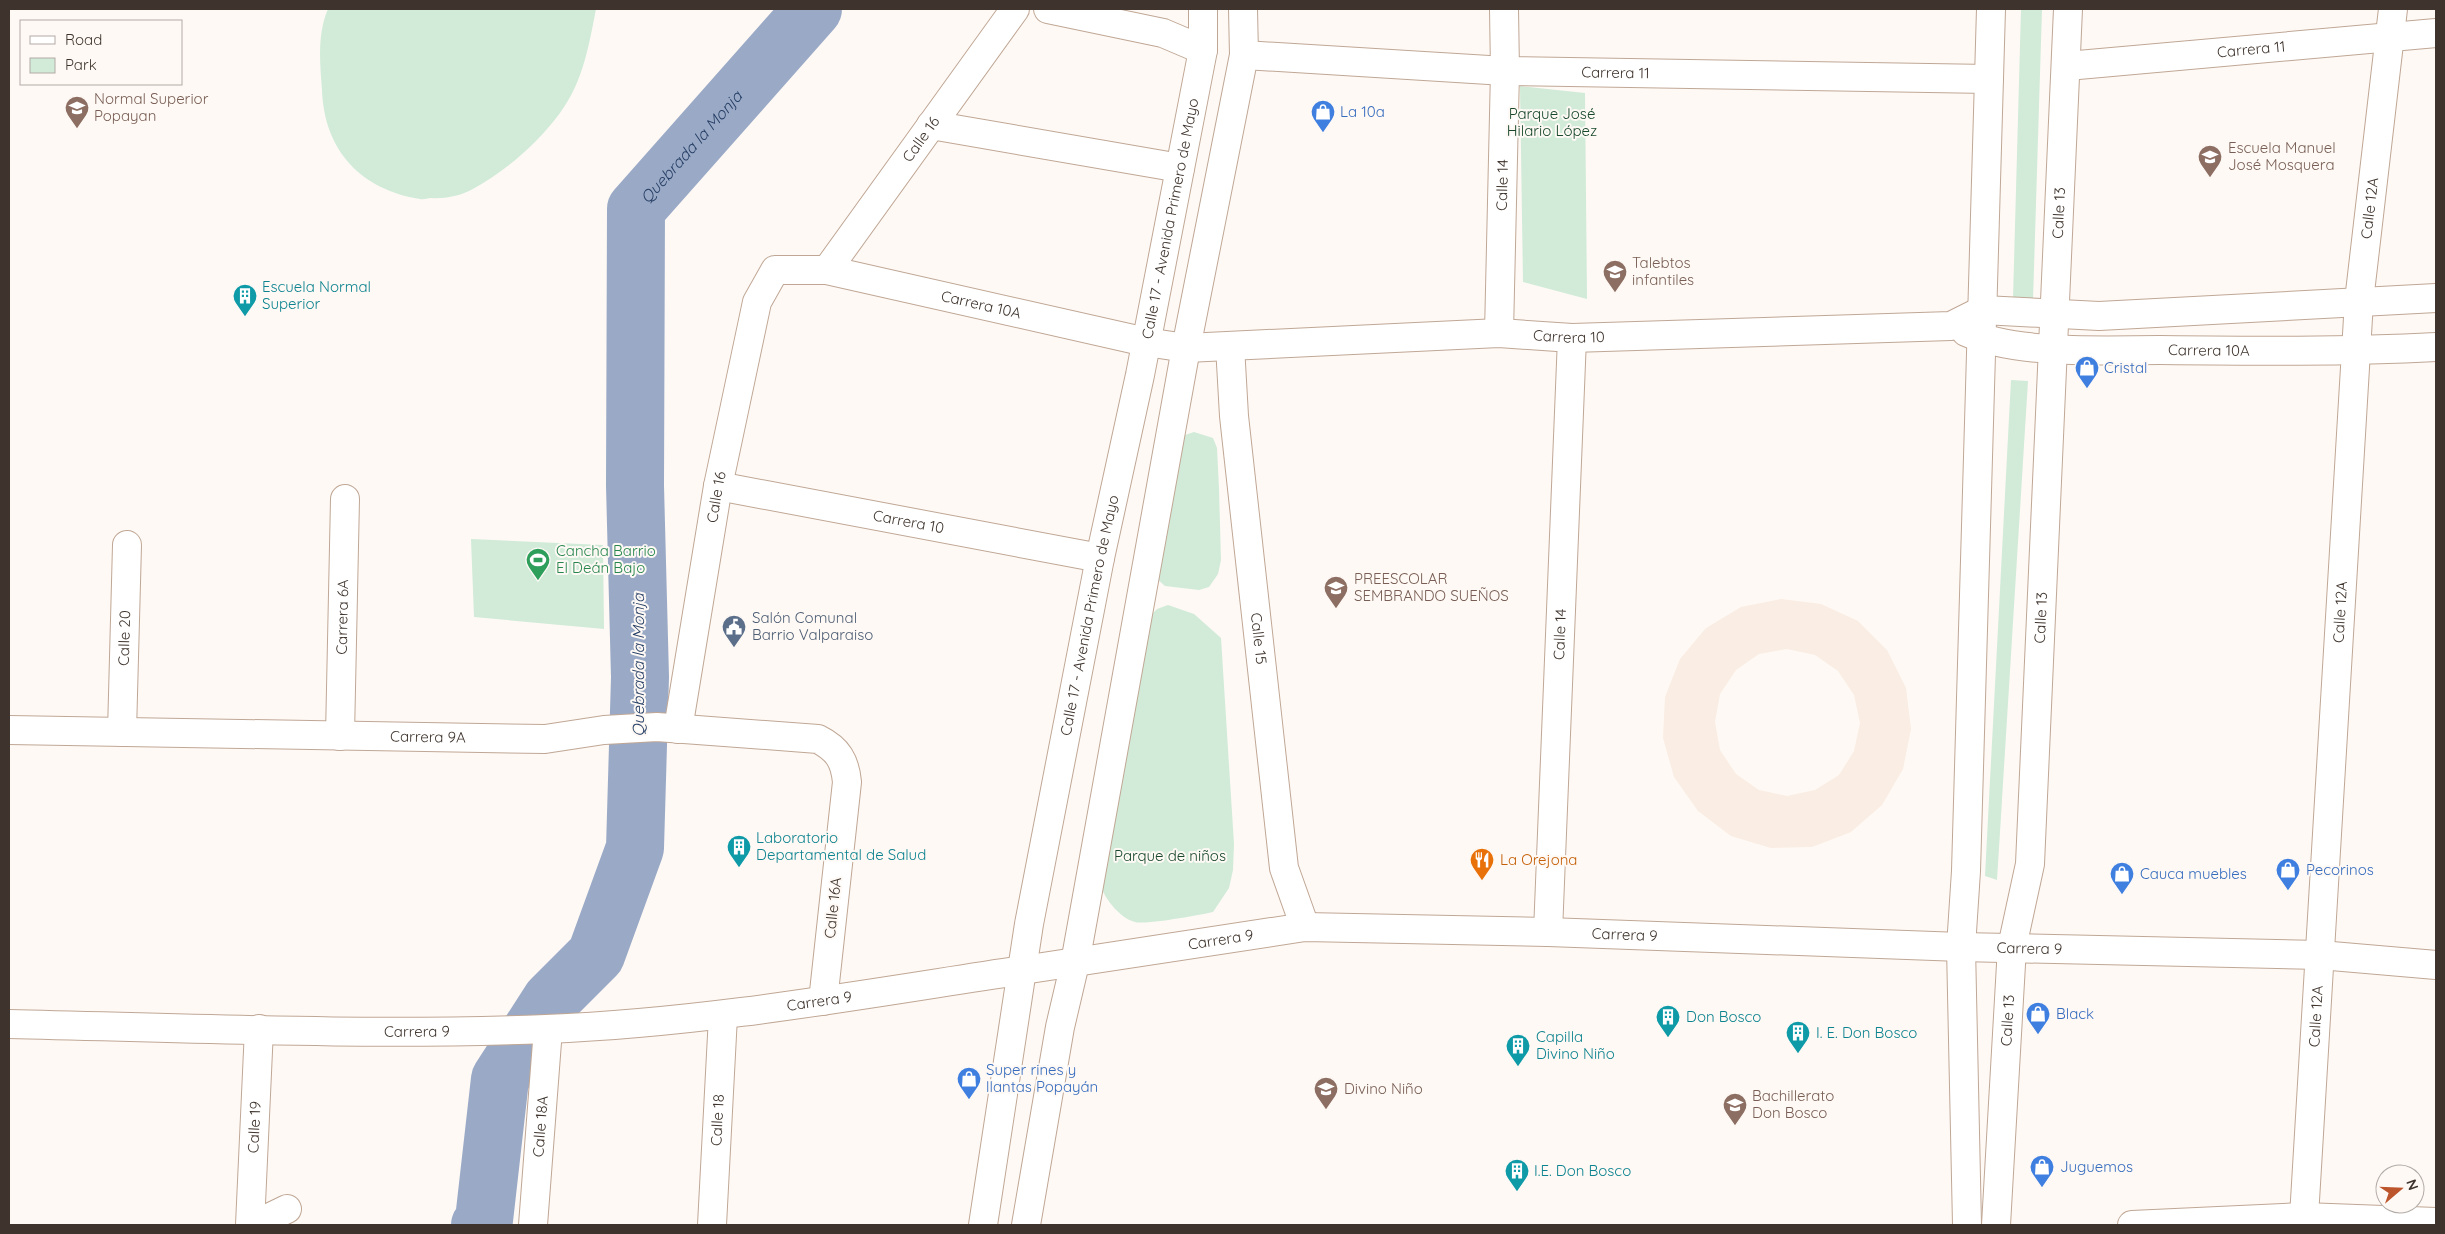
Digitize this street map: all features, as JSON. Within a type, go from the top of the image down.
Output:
[{"type":"street","name":"Calle 16","points":[[827,270],[1015,9]]},
{"type":"street","points":[[1048,9],[1163,33],[1203,50]]},
{"type":"street","name":"Calle 17 - Avenida Primero de Mayo","points":[[984,1225],[1029,924],[1100,558],[1146,342],[1203,50],[1203,9]]},
{"type":"street","points":[[1026,1225],[1060,1027],[1075,963],[1186,348],[1244,55],[1243,9]]},
{"type":"street","name":"Calle 14","points":[[1499,333],[1505,71],[1504,9]]},
{"type":"street","points":[[1967,1225],[1961,947],[1966,861],[1991,9]]},
{"type":"street","name":"Calle 13","points":[[1996,1225],[2012,947],[2030,864],[2067,66],[2068,9]]},
{"type":"street","name":"Calle 12A","points":[[2304,1216],[2359,301],[2393,9]]},
{"type":"street","name":"Carrera 11","points":[[2067,66],[2436,33]]},
{"type":"street","name":"Carrera 11","points":[[1244,55],[1505,71],[1989,79]]},
{"type":"street","points":[[931,125],[1180,168]]},
{"type":"street","name":"Calle 16","points":[[667,728],[756,302],[775,270]]},
{"type":"street","name":"Carrera 10A","points":[[775,270],[827,270],[1146,342],[1186,348]]},
{"type":"street","points":[[1983,310],[2099,316],[2436,298]]},
{"type":"street","name":"Carrera 10","points":[[1186,348],[1499,333],[1572,338],[1951,326],[1983,310]]},
{"type":"street","name":"Carrera 10","points":[[1951,326],[1982,340]]},
{"type":"street","name":"Calle 14","points":[[1548,932],[1572,338]]},
{"type":"street","name":"Carrera 10A","points":[[1982,340],[2053,350],[2356,351],[2436,347]]},
{"type":"street","name":"Calle 15","points":[[1230,346],[1235,426],[1284,868],[1305,927]]},
{"type":"street","name":"Carrera 10","points":[[718,486],[1100,558]]},
{"type":"street","name":"Carrera 6A","points":[[340,736],[345,499]]},
{"type":"street","name":"Calle 20","points":[[122,732],[126,545]]},
{"type":"street","name":"Carrera 9A","points":[[9,730],[546,739],[604,730],[667,728],[818,739],[831,745],[840,755]]},
{"type":"street","name":"Calle 16A","points":[[822,1001],[847,782],[846,769],[840,755]]},
{"type":"street","name":"Carrera 9","points":[[9,1024],[259,1029],[485,1030],[548,1029],[723,1016],[1305,927],[1548,932],[1961,947],[2320,955],[2436,965]]},
{"type":"street","name":"Calle 18","points":[[712,1225],[723,1016]]},
{"type":"street","name":"Calle 19","points":[[250,1225],[259,1029]]},
{"type":"street","name":"Calle 18A","points":[[533,1225],[548,1029]]},
{"type":"street","points":[[254,1225],[287,1209]]},
{"type":"street","points":[[2132,1225],[2304,1216],[2436,1222]]},
{"type":"shaded area","points":[[1781,599],[1821,604],[1858,621],[1887,650],[1906,688],[1911,729],[1903,769],[1882,805],[1851,832],[1812,847],[1771,848],[1731,836],[1698,811],[1674,777],[1663,738],[1665,697],[1680,659],[1706,628],[1741,607]],"holes":[[[1787,649],[1815,655],[1838,671],[1854,695],[1860,723],[1854,751],[1839,775],[1815,790],[1787,796],[1759,790],[1736,774],[1720,750],[1715,722],[1720,694],[1736,670],[1759,654]]]},
{"type":"green space","points":[[328,9],[596,9],[584,63],[574,89],[560,113],[531,146],[484,183],[471,190],[451,197],[423,199],[399,194],[380,187],[364,177],[350,164],[330,132],[324,112],[320,60],[322,29]]},
{"type":"green space","points":[[2021,9],[2042,9],[2033,300],[2013,299]]},
{"type":"green space","name":"Parque José Hilario López","points":[[1520,86],[1585,93],[1587,299],[1523,282]]},
{"type":"green space","points":[[2011,380],[2028,381],[1997,880],[1985,876]]},
{"type":"green space","points":[[1194,432],[1213,438],[1217,448],[1219,489],[1221,560],[1218,574],[1209,587],[1199,590],[1165,586],[1155,577],[1179,444],[1185,435]]},
{"type":"green space","name":"Cancha Barrio El Deán Bajo","points":[[471,539],[603,545],[604,629],[474,617]]},
{"type":"green space","name":"Parque de niños","points":[[1168,605],[1194,614],[1221,638],[1234,844],[1233,870],[1229,888],[1213,912],[1141,923],[1129,920],[1119,913],[1110,903],[1101,887],[1149,617],[1157,609]]},
{"type":"waterway","name":"Quebrada la Monja","points":[[480,1225],[484,1220],[500,1079],[551,1000],[596,955],[635,848],[640,677],[635,486],[636,209],[813,9]]},
{"type":"place","name":"Normal Superior Popayan","points":[[77,129]]},
{"type":"place","name":"La 10a","points":[[1323,133]]},
{"type":"place","name":"Escuela Manuel José Mosquera","points":[[2210,178]]},
{"type":"place","name":"Talebtos infantiles","points":[[1615,293]]},
{"type":"place","name":"Escuela Normal Superior","points":[[245,317]]},
{"type":"place","name":"Cristal","points":[[2087,389]]},
{"type":"place","name":"Cancha Barrio El Deán Bajo","points":[[538,581]]},
{"type":"place","name":"PREESCOLAR SEMBRANDO SUEÑOS","points":[[1336,609]]},
{"type":"place","name":"Salón Comunal Barrio Valparaiso","points":[[734,648]]},
{"type":"place","name":"Laboratorio Departamental de Salud","points":[[739,868]]},
{"type":"place","name":"La Orejona","points":[[1482,881]]},
{"type":"place","name":"Pecorinos","points":[[2288,891]]},
{"type":"place","name":"Cauca muebles","points":[[2122,895]]},
{"type":"place","name":"Black","points":[[2038,1035]]},
{"type":"place","name":"Don Bosco","points":[[1668,1038]]},
{"type":"place","name":"I. E. Don Bosco","points":[[1798,1054]]},
{"type":"place","name":"Capilla Divino Niño","points":[[1518,1067]]},
{"type":"place","name":"Super rines y llantas Popayán","points":[[969,1100]]},
{"type":"place","name":"Divino Niño","points":[[1326,1110]]},
{"type":"place","name":"Bachillerato Don Bosco","points":[[1735,1126]]},
{"type":"place","name":"Juguemos","points":[[2042,1188]]},
{"type":"place","name":"I.E. Don Bosco","points":[[1517,1192]]}]
